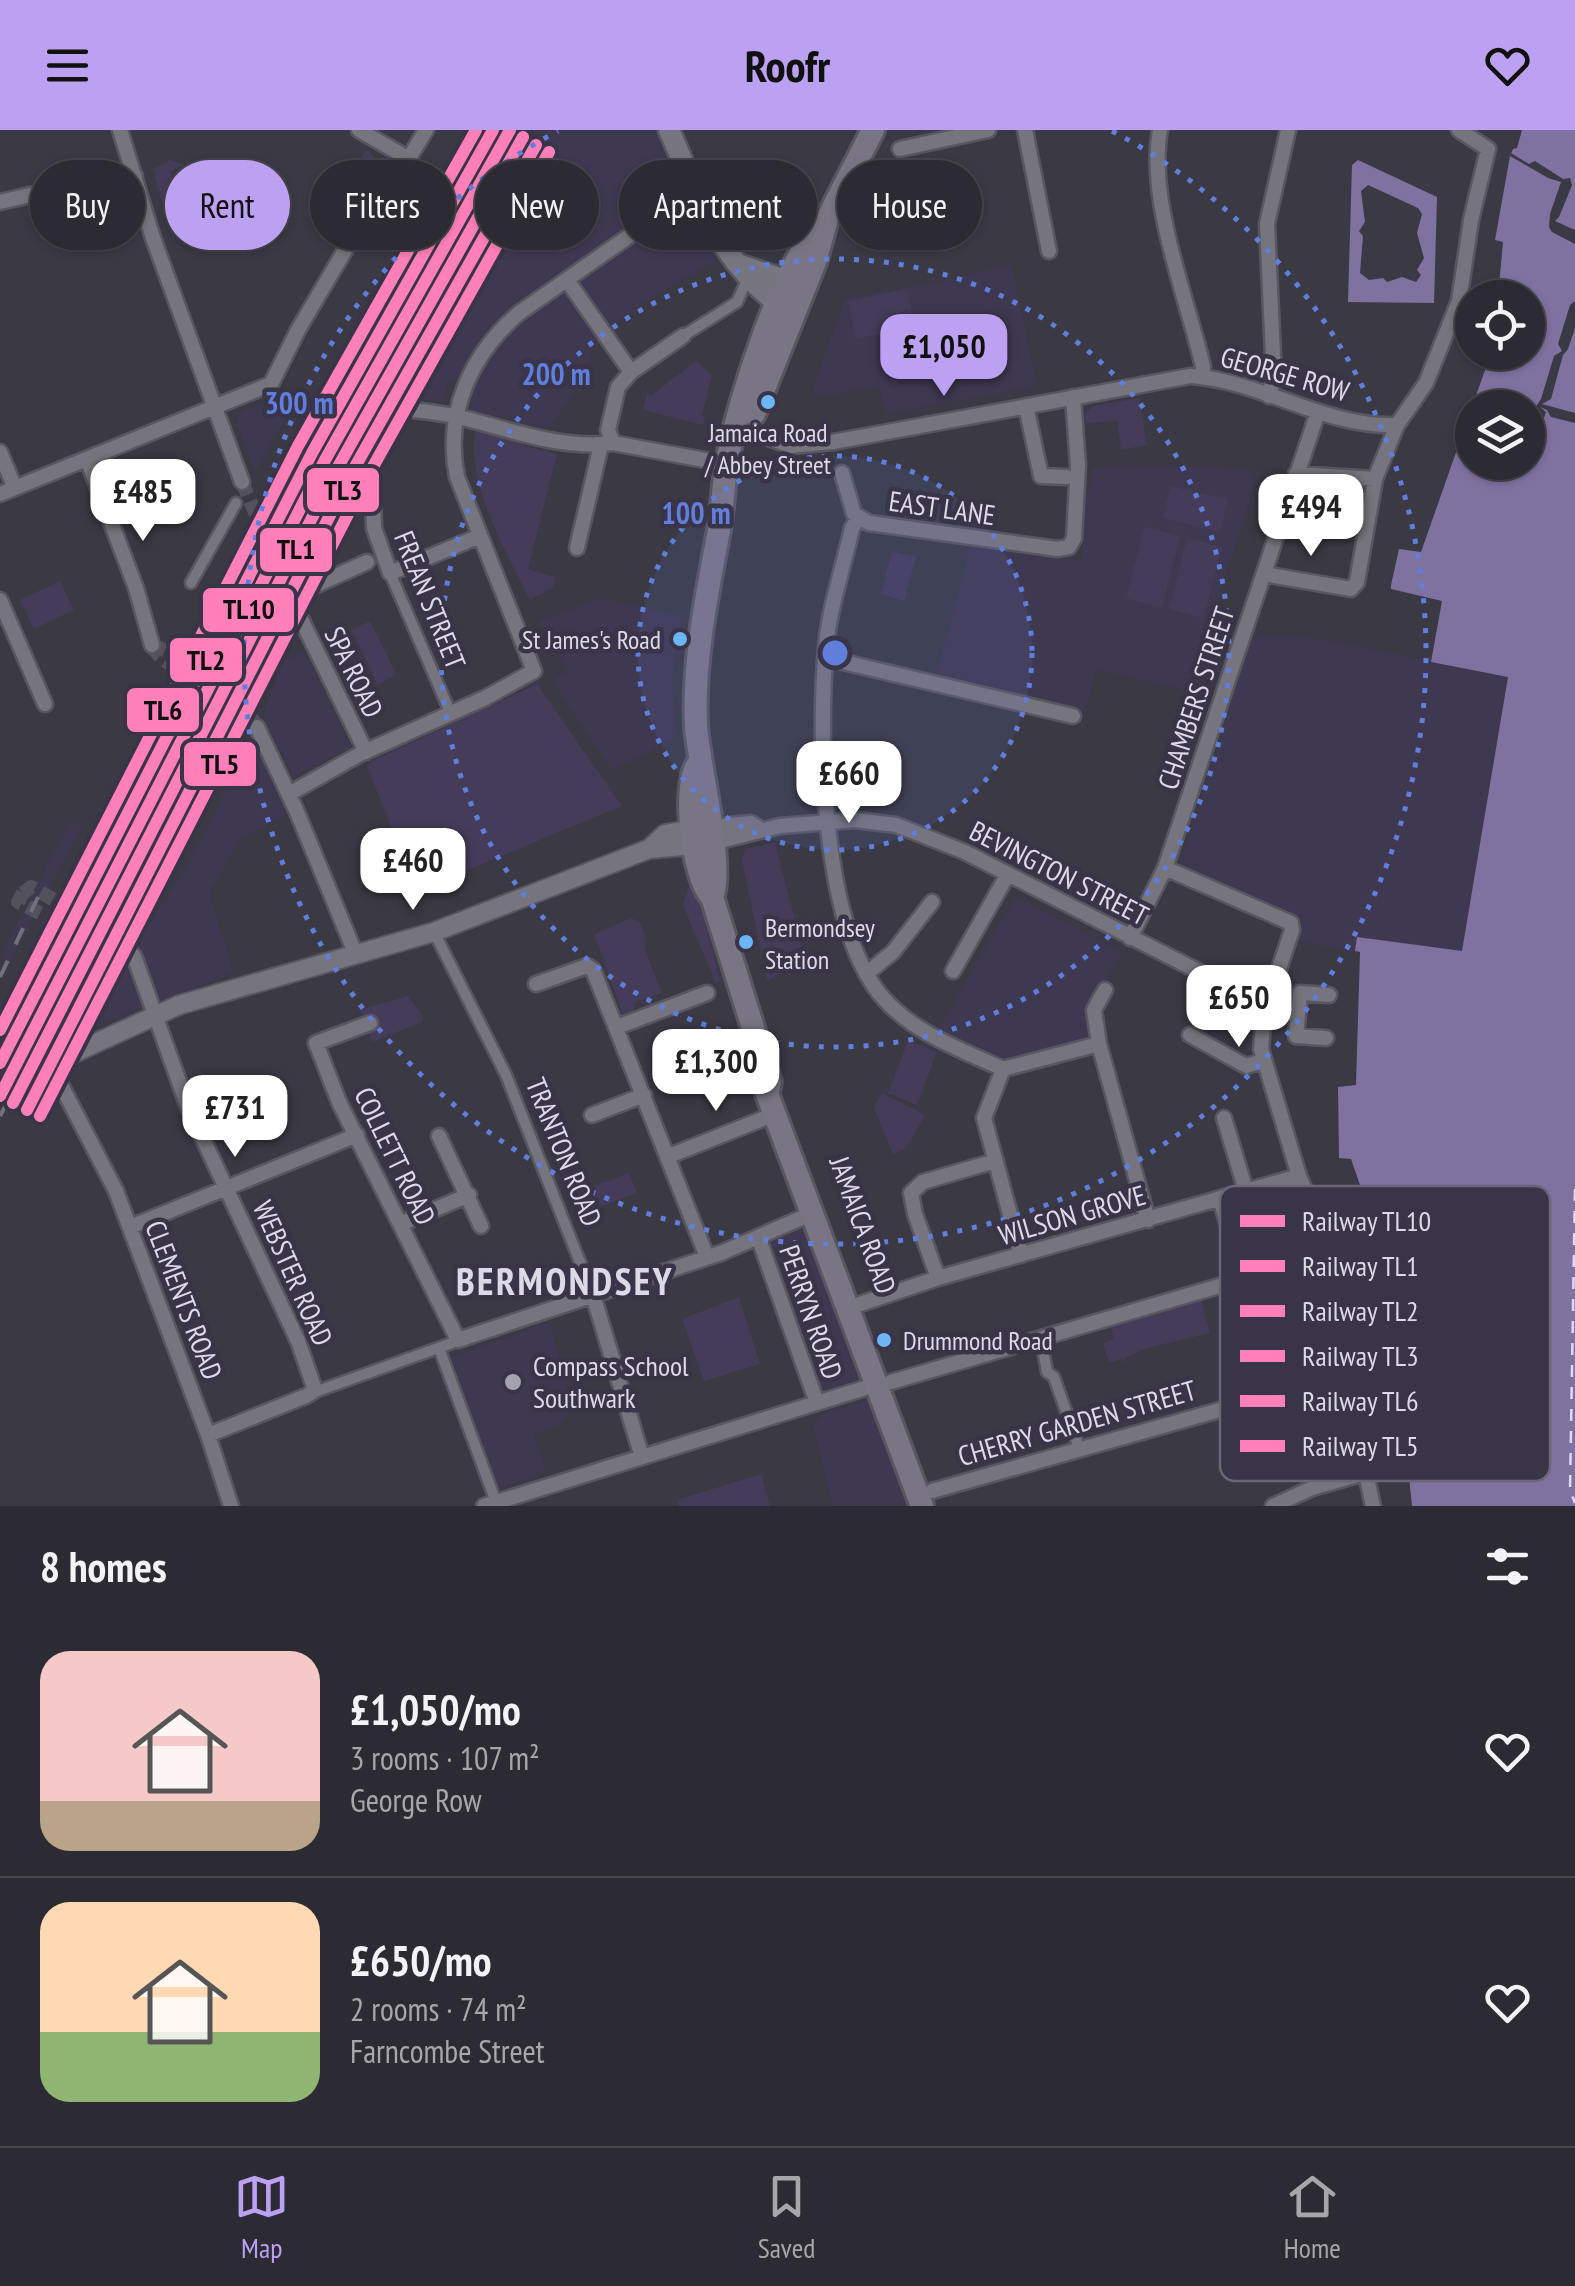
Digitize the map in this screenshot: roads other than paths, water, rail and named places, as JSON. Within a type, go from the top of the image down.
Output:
[{"type":"main road","points":[[669,130],[682,160]]},
{"type":"main road","name":"JAMAICA ROAD","points":[[874,130],[749,378],[726,464],[726,492],[698,662],[696,703],[699,763],[704,772],[703,888],[712,897],[770,1082],[767,1094],[774,1114],[813,1213],[892,1380]]},
{"type":"main road","points":[[727,250],[785,309]]},
{"type":"main road","points":[[744,271],[796,284]]},
{"type":"main road","name":"JAMAICA ROAD","points":[[726,492],[736,473],[785,309]]},
{"type":"main road","name":"JAMAICA ROAD","points":[[770,1082],[780,1088],[892,1380],[931,1501]]},
{"type":"street","points":[[120,130],[129,160]]},
{"type":"street","points":[[359,130],[411,160],[426,130]]},
{"type":"street","points":[[900,149],[988,130]]},
{"type":"street","points":[[1025,130],[1049,251]]},
{"type":"street","points":[[1160,130],[1159,184],[1166,226],[1204,367],[1202,376]]},
{"type":"street","points":[[1269,396],[1274,376],[1267,224],[1288,130]]},
{"type":"street","points":[[1264,574],[1351,588],[1358,582],[1375,480],[1397,425],[1426,383],[1459,301],[1486,145],[1459,130]]},
{"type":"street","points":[[0,202],[30,195]]},
{"type":"street","points":[[145,214],[242,482]]},
{"type":"street","points":[[289,794],[534,671],[457,476],[453,457],[456,416],[464,386],[494,335],[619,243]]},
{"type":"street","points":[[0,494],[271,384],[345,250]]},
{"type":"street","points":[[577,548],[607,444],[618,387],[631,372],[737,302],[744,271]]},
{"type":"street","points":[[567,280],[631,372]]},
{"type":"street","name":"GEORGE ROW","points":[[749,431],[791,446],[832,442],[1178,377],[1202,376],[1318,412],[1382,426],[1397,425]]},
{"type":"street","name":"EAST LANE","points":[[842,473],[858,519],[1069,547],[1074,538],[1078,466],[1073,397]]},
{"type":"street","points":[[1026,406],[1041,476],[1066,477]]},
{"type":"street","points":[[390,407],[456,416],[532,437],[693,455],[726,464]]},
{"type":"street","name":"CHAMBERS STREET","points":[[1130,938],[1165,868],[1318,412]]},
{"type":"street","name":"FREAN STREET","points":[[371,443],[374,559],[390,573],[451,714]]},
{"type":"street","points":[[0,452],[14,486]]},
{"type":"street","points":[[87,459],[136,588],[152,645]]},
{"type":"street","points":[[1296,474],[1375,480]]},
{"type":"street","points":[[190,583],[236,503]]},
{"type":"street","points":[[858,519],[852,528],[826,645],[824,735],[827,822],[840,896],[866,974],[901,1016],[1002,1069],[1100,1044]]},
{"type":"street","points":[[390,573],[480,536]]},
{"type":"street","points":[[308,589],[374,559]]},
{"type":"street","points":[[0,600],[45,704]]},
{"type":"street","name":"SPA ROAD","points":[[298,613],[366,752]]},
{"type":"street","points":[[826,658],[1072,716]]},
{"type":"street","points":[[257,727],[356,954]]},
{"type":"street","name":"BEVINGTON STREET","points":[[702,836],[750,823],[760,829],[856,820],[896,824],[965,852],[1276,1011],[1298,1014]]},
{"type":"street","points":[[50,1064],[200,998],[434,932],[649,849],[702,836]]},
{"type":"street","points":[[1165,868],[1291,923],[1260,1037],[1303,1186]]},
{"type":"street","points":[[953,971],[1008,874]]},
{"type":"street","points":[[866,974],[894,952],[932,902]]},
{"type":"street","name":"TRANTON ROAD","points":[[434,932],[506,1075],[593,1296],[642,1457]]},
{"type":"street","name":"WEBSTER ROAD","points":[[125,948],[134,956],[188,1107],[298,1341],[314,1387],[312,1393]]},
{"type":"street","points":[[536,984],[590,966],[707,1257]]},
{"type":"street","points":[[1105,990],[1094,1010],[1100,1044],[1148,1220]]},
{"type":"street","points":[[617,1027],[707,993]]},
{"type":"street","points":[[1326,1038],[1296,1036],[1300,993],[1329,996]]},
{"type":"street","name":"COLLETT ROAD","points":[[370,1023],[316,1043],[339,1102],[455,1342]]},
{"type":"street","points":[[1190,1035],[1246,1066],[1264,1061]]},
{"type":"street","name":"CLEMENTS ROAD","points":[[50,1064],[104,1166],[130,1227],[231,1506]]},
{"type":"street","points":[[1002,1069],[984,1118],[1021,1254]]},
{"type":"street","points":[[592,1115],[644,1095]]},
{"type":"street","points":[[674,1154],[774,1114]]},
{"type":"street","points":[[1224,1118],[1244,1186]]},
{"type":"street","points":[[130,1227],[357,1135]]},
{"type":"street","points":[[439,1136],[481,1226]]},
{"type":"street","points":[[938,1278],[914,1214],[911,1193],[923,1182],[995,1161]]},
{"type":"street","name":"WILSON GROVE","points":[[1264,1186],[1299,1176]]},
{"type":"street","points":[[400,1224],[469,1196]]},
{"type":"street","name":"WILSON GROVE","points":[[860,1304],[938,1278],[1220,1199]]},
{"type":"street","points":[[208,1434],[455,1342],[707,1257],[813,1213]]},
{"type":"street","name":"PERRYN ROAD","points":[[758,1238],[816,1403]]},
{"type":"street","points":[[439,1348],[490,1504],[892,1380],[1220,1286]]},
{"type":"street","points":[[1041,1338],[1047,1372],[1054,1377],[1079,1448]]},
{"type":"street","name":"CHERRY GARDEN STREET","points":[[931,1501],[1079,1448],[1220,1409]]},
{"type":"street","points":[[1273,1506],[1336,1481]]},
{"type":"street","points":[[1369,1481],[1373,1506]]},
{"type":"tunnel","points":[[371,443],[369,406],[390,407]]},
{"type":"tunnel","points":[[242,482],[298,613]]},
{"type":"tunnel","points":[[152,645],[214,671],[219,679],[233,686],[257,727]]},
{"type":"tunnel","points":[[152,645],[163,659],[181,670],[219,679]]},
{"type":"tunnel","points":[[23,893],[31,887],[127,940],[134,956]]},
{"type":"tunnel","points":[[23,893],[18,902],[120,954],[134,956]]},
{"type":"tunnel","points":[[0,1097],[26,1075],[50,1064]]},
{"type":"railway","points":[[0,1065],[319,443],[494,130]]},
{"type":"railway","points":[[0,1116],[184,793],[226,712],[356,425],[523,130]]},
{"type":"railway","points":[[0,977],[38,897]]},
{"type":"rail line","name":"TL6","points":[[0,1030],[298,446],[476,130]]},
{"type":"rail line","name":"TL2","points":[[0,1063],[312,453],[493,130]]},
{"type":"rail line","name":"TL10","points":[[0,1096],[325,460],[510,130]]},
{"type":"rail line","name":"TL1","points":[[13,1103],[338,467],[523,137]]},
{"type":"rail line","name":"TL3","points":[[27,1110],[351,474],[536,145]]},
{"type":"rail line","name":"TL5","points":[[40,1116],[365,481],[549,152]]},
{"type":"place","name":"Jamaica Road / Abbey Street","points":[[768,402]]},
{"type":"place","name":"St James's Road","points":[[680,639]]},
{"type":"place","name":"Bermondsey Station","points":[[746,942]]},
{"type":"place","name":"Drummond Road","points":[[884,1340]]},
{"type":"place","name":"Compass School Southwark","points":[[513,1382]]},
{"type":"district","name":"BERMONDSEY","points":[[565,1282]]}]
